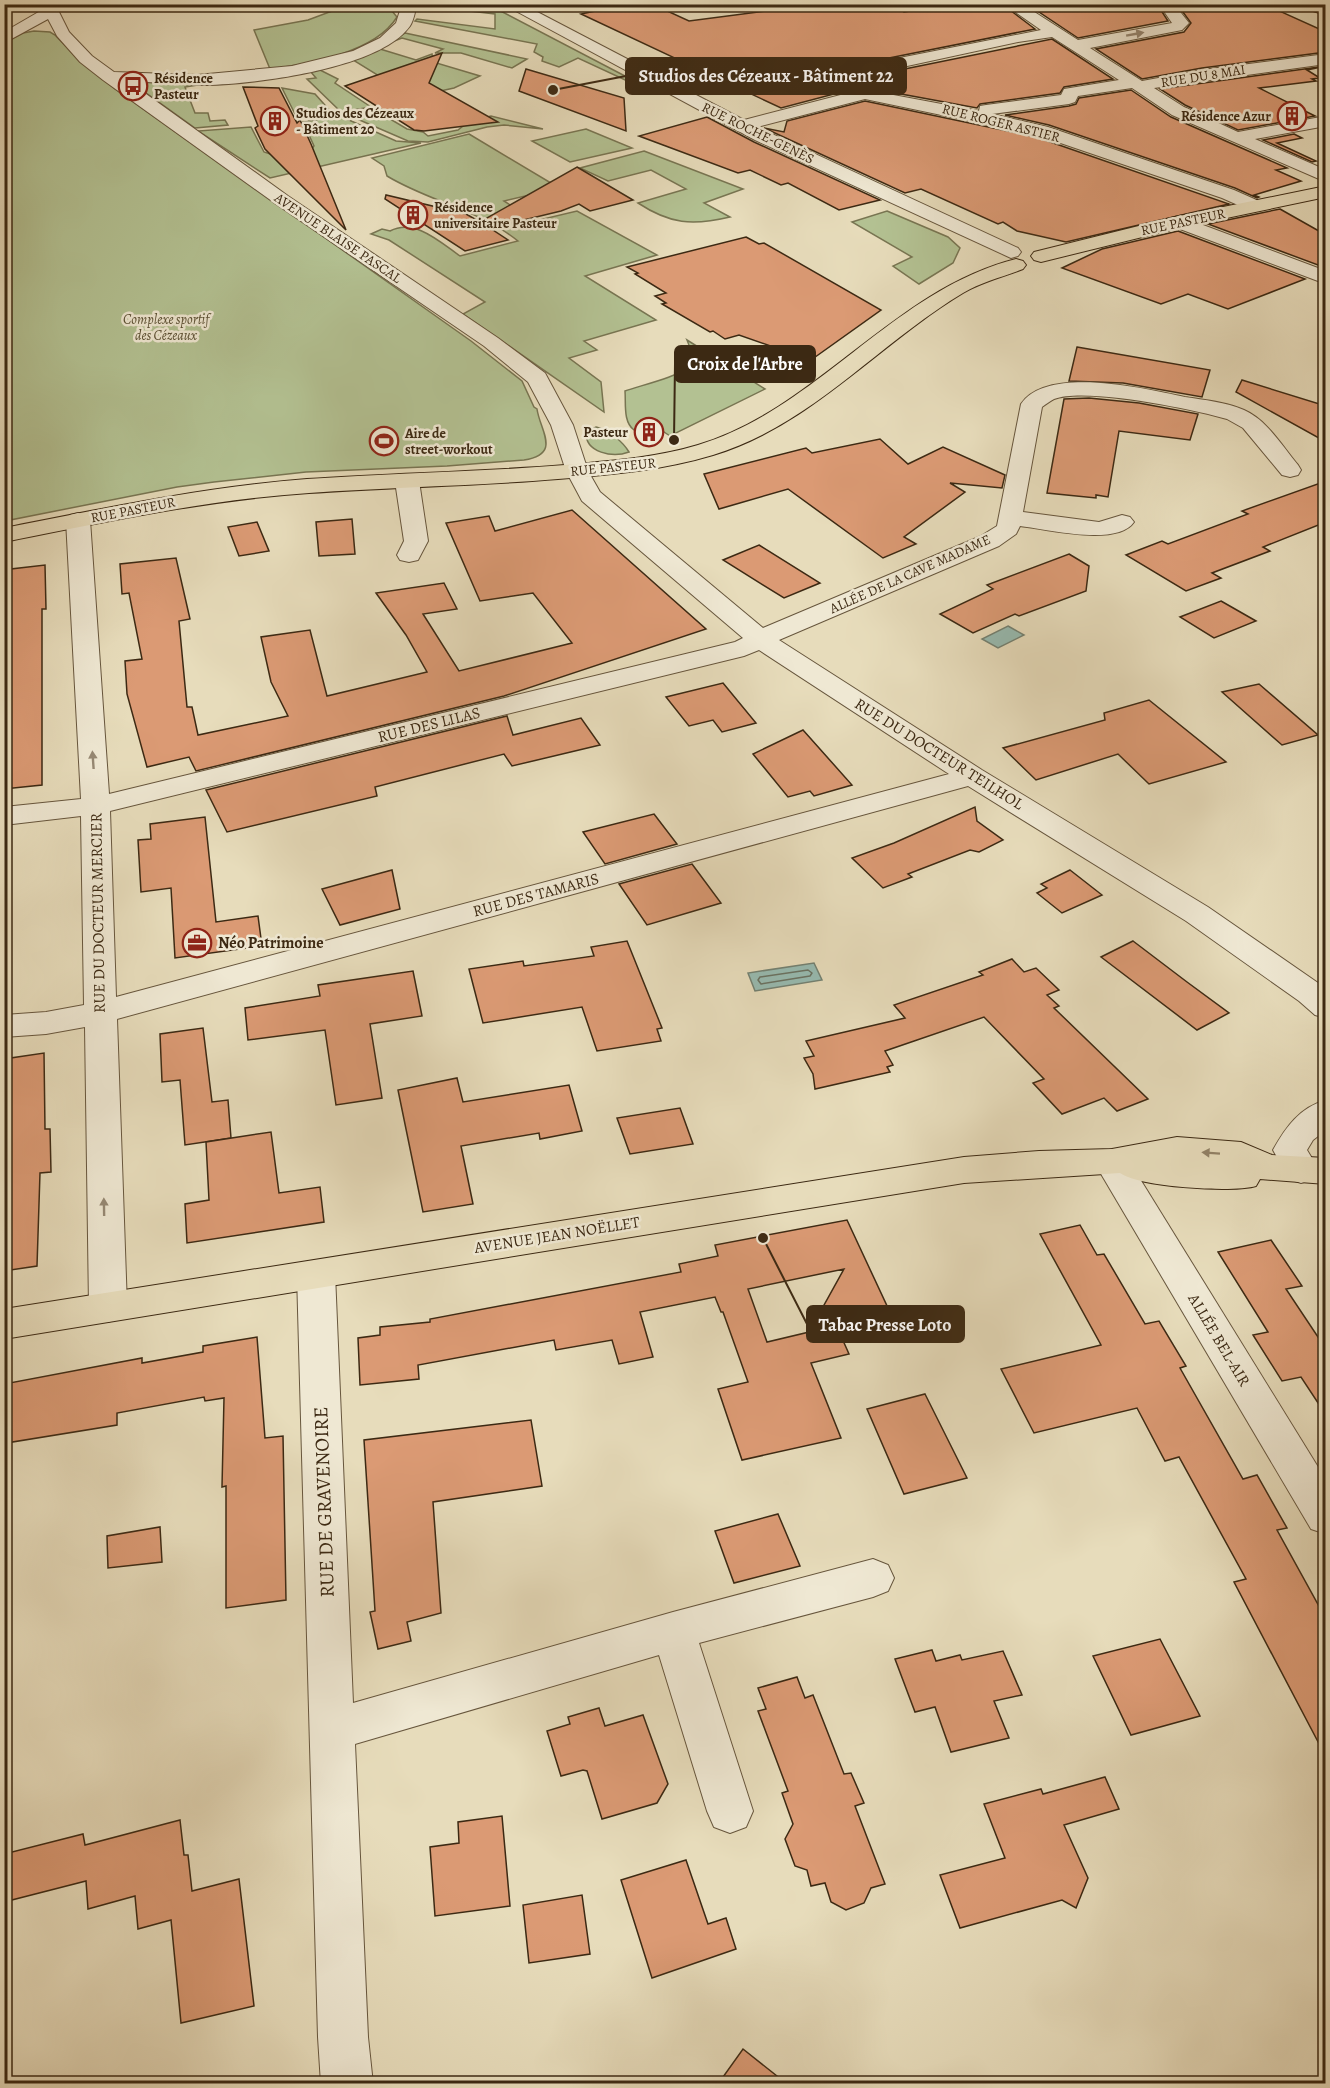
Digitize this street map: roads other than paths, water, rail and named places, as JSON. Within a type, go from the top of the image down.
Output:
[{"type":"main road","points":[[1305,4],[1326,12]]},
{"type":"main road","name":"RUE PASTEUR","points":[[4,535],[189,500],[266,490],[577,471],[665,461],[739,439],[770,424],[884,339],[956,289],[1028,251],[1041,256],[1179,222],[1326,191]]},
{"type":"main road","name":"AVENUE JEAN NOËLLET","points":[[4,1324],[963,1170],[1039,1164],[1112,1162],[1181,1174],[1244,1178],[1266,1168],[1313,1171]]},
{"type":"street","points":[[109,77],[208,80],[252,77],[321,65],[379,45],[396,33],[408,19],[410,4]]},
{"type":"street","name":"RUE ROCHE-GENÈS","points":[[510,4],[676,90],[694,103],[1014,259]]},
{"type":"street","points":[[1011,4],[1178,111],[1326,177]]},
{"type":"street","points":[[1078,45],[1177,27],[1181,23],[1166,4]]},
{"type":"street","points":[[4,39],[28,26],[48,8]]},
{"type":"street","name":"AVENUE BLAISE PASCAL","points":[[48,8],[62,33],[86,59],[109,77],[282,200],[491,342],[537,378],[562,424],[577,471]]},
{"type":"street","points":[[28,26],[62,33]]},
{"type":"street","points":[[818,79],[864,75],[879,67],[1018,37],[1057,32]]},
{"type":"street","name":"RUE DU 8 MAI","points":[[1267,66],[1288,48],[1326,58]]},
{"type":"street","name":"RUE DU 8 MAI","points":[[969,114],[1069,99],[1070,92],[1138,85],[1326,58]]},
{"type":"street","points":[[864,75],[862,80],[865,94]]},
{"type":"street","name":"RUE ROGER ASTIER","points":[[741,126],[865,94],[1042,131],[1228,194],[1255,207]]},
{"type":"street","points":[[1236,137],[1326,121]]},
{"type":"street","points":[[1179,222],[1326,278]]},
{"type":"street","points":[[1122,522],[1100,529],[1012,518],[1032,404],[1045,394],[1068,389],[1091,389],[1235,414],[1251,423],[1290,470]]},
{"type":"street","name":"RUE DU DOCTEUR TEILHOL","points":[[577,471],[590,496],[760,639],[972,776],[1197,914],[1310,993],[1326,1007]]},
{"type":"street","points":[[407,481],[416,541],[409,555]]},
{"type":"street","name":"ALLÉE DE LA CAVE MADAME","points":[[760,639],[990,541],[1008,529],[1012,518]]},
{"type":"street","name":"RUE DU DOCTEUR MERCIER","points":[[78,520],[96,806],[99,1013],[108,1307]]},
{"type":"street","name":"RUE DES LILAS","points":[[4,816],[96,806],[744,648],[760,639]]},
{"type":"street","name":"RUE DES TAMARIS","points":[[4,1026],[46,1023],[99,1013],[972,776]]},
{"type":"street","points":[[1313,1171],[1290,1150],[1301,1131],[1326,1112]]},
{"type":"street","name":"ALLÉE BEL-AIR","points":[[1112,1162],[1326,1517]]},
{"type":"street","name":"RUE DE GRAVENOIRE","points":[[316,1274],[345,2060]]},
{"type":"street","points":[[332,1730],[673,1631],[873,1578]]},
{"type":"street","points":[[673,1631],[730,1811]]},
{"type":"water","points":[[1008,626],[1024,635],[998,648],[982,639]]},
{"type":"water","points":[[814,963],[822,980],[755,991],[748,973]]},
{"type":"place","name":"Résidence Pasteur","points":[[133,86]]},
{"type":"place","name":"Studios des Cézeaux - Bâtiment 22","points":[[553,90]]},
{"type":"place","name":"Résidence Azur","points":[[1292,116]]},
{"type":"place","name":"Studios des Cézeaux - Bâtiment 20","points":[[275,121]]},
{"type":"place","name":"Résidence universitaire Pasteur","points":[[413,215]]},
{"type":"place","name":"Pasteur","points":[[649,432]]},
{"type":"place","name":"Croix de l'Arbre","points":[[674,440]]},
{"type":"place","name":"Aire de street-workout","points":[[384,441]]},
{"type":"place","name":"Néo Patrimoine","points":[[197,943]]},
{"type":"place","name":"Tabac Presse Loto","points":[[763,1238]]},
{"type":"park label","name":"Complexe sportif des Cézeaux","points":[[166,328]]}]
